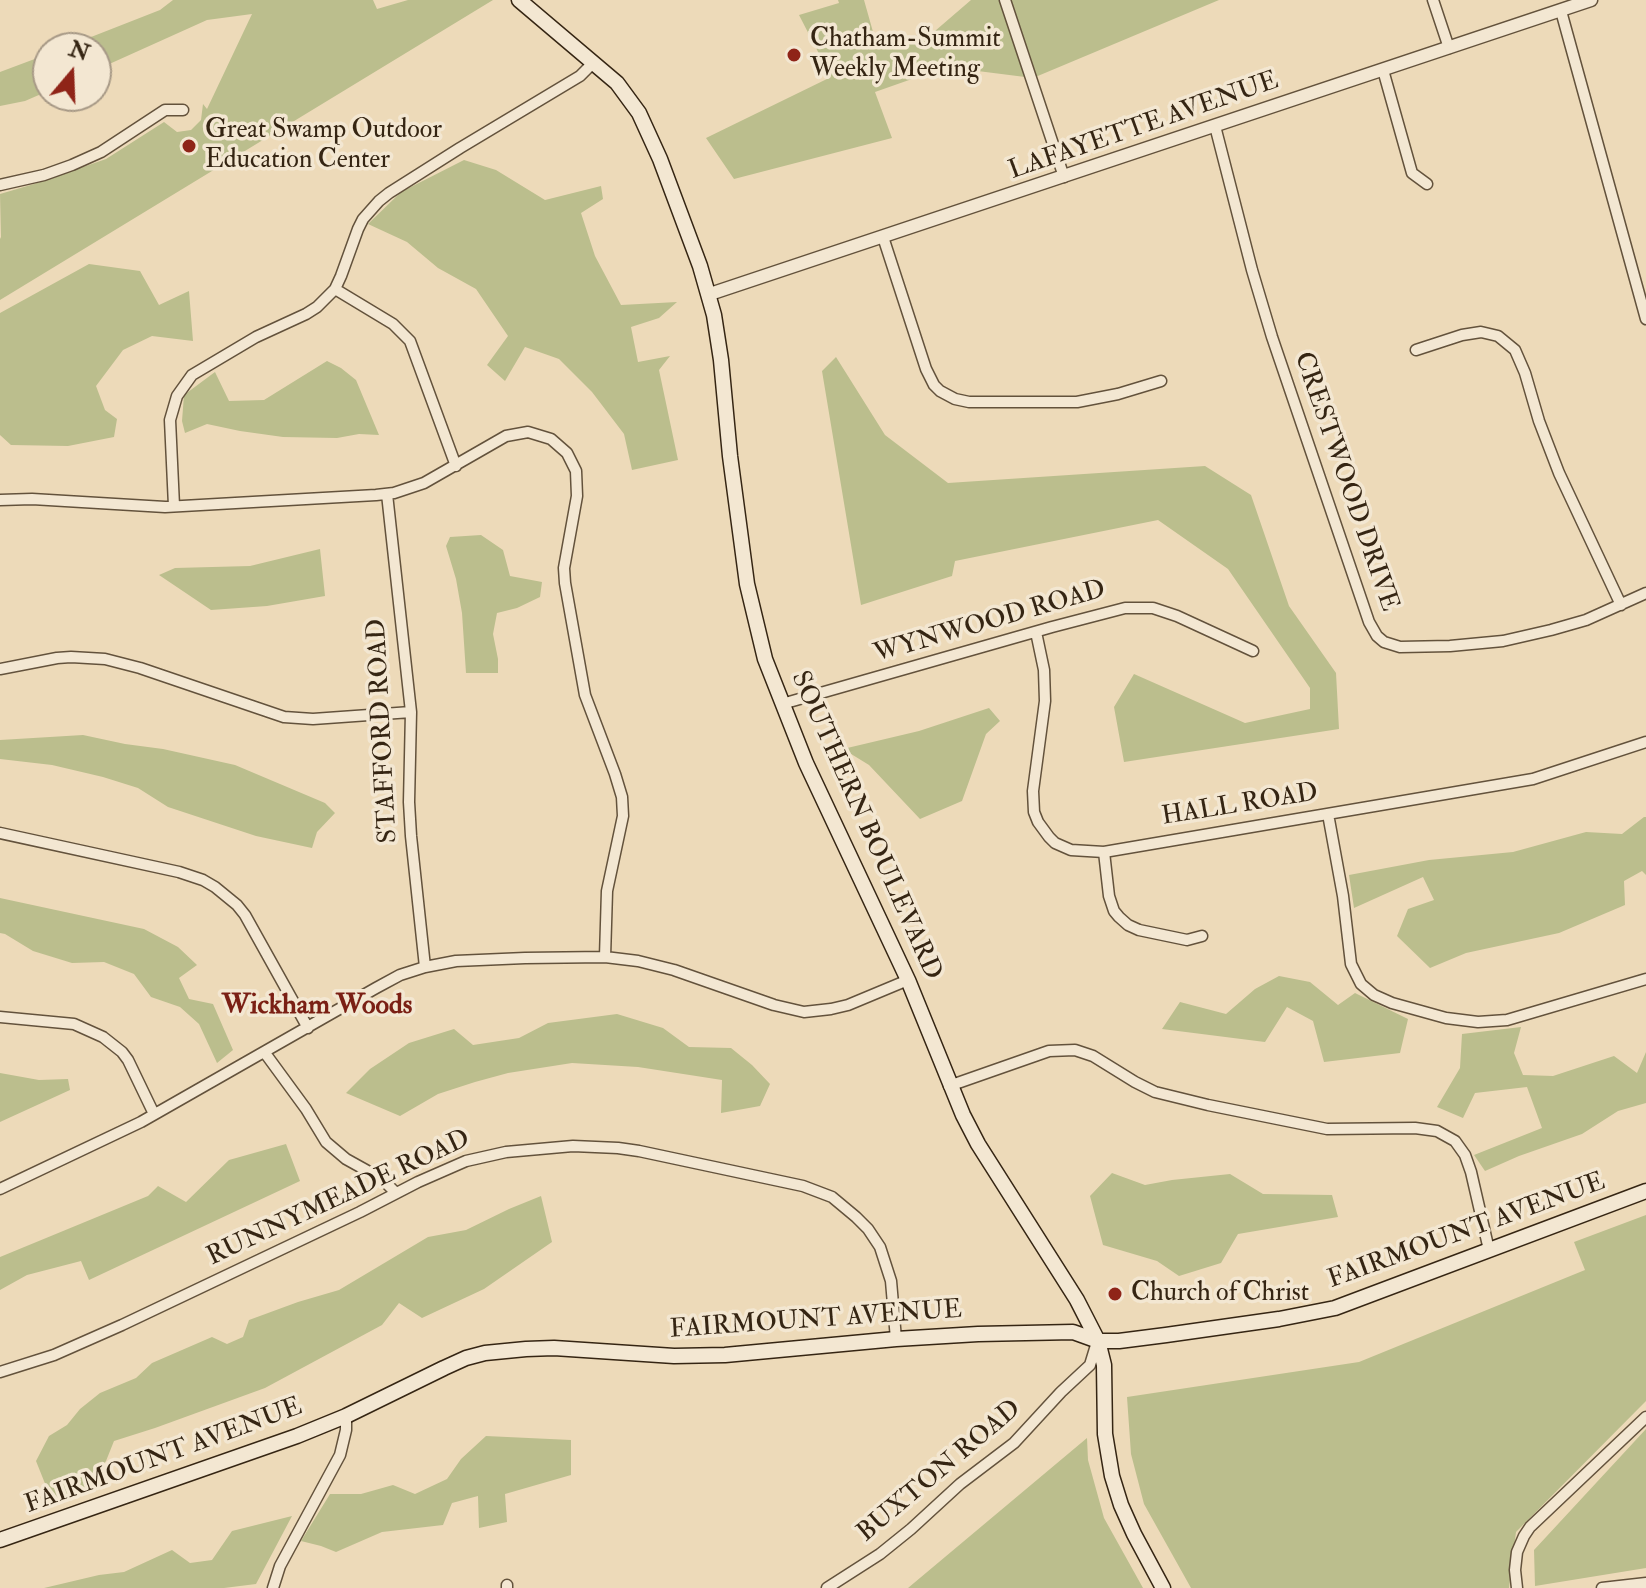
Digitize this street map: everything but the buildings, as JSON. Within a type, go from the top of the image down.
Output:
[{"type":"main road","name":"SOUTHERN BOULEVARD","points":[[519,0],[623,90],[645,125],[665,172],[710,294],[747,584],[765,659],[806,763],[908,980],[949,1086],[978,1144],[1077,1300],[1098,1341],[1104,1365],[1105,1434],[1112,1476],[1134,1534],[1163,1588]]},
{"type":"main road","name":"FAIRMOUNT AVENUE","points":[[0,1540],[276,1444],[346,1416],[466,1358],[485,1353],[554,1348],[658,1355],[725,1355],[896,1339],[1073,1332],[1098,1341],[1119,1341],[1166,1335],[1335,1308],[1646,1191]]},
{"type":"street","points":[[1005,0],[1064,177]]},
{"type":"street","points":[[1433,0],[1449,48]]},
{"type":"street","name":"LAFAYETTE AVENUE","points":[[710,294],[1591,0]]},
{"type":"street","points":[[1561,11],[1646,319]]},
{"type":"street","points":[[174,506],[170,420],[177,396],[185,383],[203,367],[317,307],[335,289],[363,219],[389,193],[580,76],[594,62]]},
{"type":"street","points":[[1383,70],[1412,173],[1427,184]]},
{"type":"street","points":[[0,185],[72,165],[101,152],[165,110],[183,110]]},
{"type":"street","name":"CRESTWOOD DRIVE","points":[[1215,126],[1272,337],[1369,622],[1377,636],[1400,647],[1503,641],[1593,617],[1646,593]]},
{"type":"street","points":[[883,237],[926,369],[934,385],[955,399],[969,402],[1077,402],[1161,381]]},
{"type":"street","points":[[335,289],[393,324],[410,341],[456,466]]},
{"type":"street","points":[[1416,350],[1481,332],[1498,336],[1515,350],[1559,473],[1621,605]]},
{"type":"street","points":[[0,500],[174,506],[387,494],[411,488],[506,436],[528,432],[551,439],[559,445],[576,471],[577,496],[564,568],[565,583],[585,695],[619,785],[623,808],[607,891],[605,957]]},
{"type":"street","name":"STAFFORD ROAD","points":[[387,494],[411,712],[409,802],[425,967]]},
{"type":"street","name":"WYNWOOD ROAD","points":[[782,704],[1125,608],[1153,608],[1177,616],[1253,651]]},
{"type":"street","name":"HALL ROAD","points":[[1036,632],[1044,670],[1045,701],[1033,791],[1034,812],[1043,830],[1055,843],[1071,850],[1104,852],[1533,779],[1646,742]]},
{"type":"street","points":[[0,669],[57,658],[105,659],[284,717],[313,719],[411,712]]},
{"type":"street","points":[[1328,814],[1351,964],[1361,984],[1374,995],[1446,1018],[1478,1022],[1507,1020],[1646,979]]},
{"type":"street","points":[[0,833],[179,872],[215,887],[245,915],[308,1028]]},
{"type":"street","points":[[1104,852],[1109,896],[1114,911],[1128,925],[1187,940],[1202,936]]},
{"type":"street","points":[[0,1189],[154,1114],[400,975],[425,967],[470,961],[605,957],[674,970],[774,1005],[804,1012],[848,1005],[908,980]]},
{"type":"street","points":[[0,1017],[74,1024],[103,1037],[128,1060],[154,1114]]},
{"type":"street","points":[[949,1086],[1049,1051],[1075,1050],[1093,1056],[1155,1092],[1208,1105],[1327,1129],[1415,1128],[1437,1131],[1455,1141],[1465,1155],[1489,1250]]},
{"type":"street","points":[[265,1053],[326,1142],[346,1159],[382,1179],[396,1193]]},
{"type":"street","name":"RUNNYMEADE ROAD","points":[[0,1372],[54,1355],[122,1325],[456,1165],[493,1154],[573,1146],[639,1151],[803,1186],[832,1197],[868,1229],[880,1247],[891,1281],[896,1339]]},
{"type":"street","name":"BUXTON ROAD","points":[[827,1588],[880,1554],[960,1484],[1014,1443],[1090,1365],[1098,1341]]},
{"type":"street","points":[[273,1588],[280,1566],[340,1455],[346,1416]]},
{"type":"street","points":[[1517,1588],[1517,1552],[1530,1527],[1646,1417]]},
{"type":"street","points":[[1602,1588],[1646,1583]]},
{"type":"green space","name":"Great Swamp Outdoor Education Center","points":[[173,0],[373,0],[377,9],[408,0],[493,0],[0,300],[0,194],[106,159],[164,122],[177,132],[191,130],[201,120],[203,104],[207,109],[252,14],[207,20],[112,63],[112,32],[104,32],[160,10]]},
{"type":"green space","points":[[838,0],[864,0],[877,46],[935,31],[971,0],[1219,0],[1033,78],[946,67],[875,92],[892,138],[734,179],[706,138],[831,77],[799,15],[839,3]]},
{"type":"green space","points":[[32,60],[32,98],[0,106],[0,72]]},
{"type":"green space","points":[[464,160],[496,170],[545,200],[601,186],[603,199],[581,213],[595,256],[621,305],[677,302],[659,318],[631,327],[638,362],[670,356],[659,370],[678,460],[632,470],[624,434],[592,392],[559,359],[525,347],[505,381],[487,365],[508,336],[476,289],[438,268],[407,242],[368,224],[401,192]]},
{"type":"green space","points":[[89,264],[140,271],[159,305],[189,291],[193,341],[152,336],[123,350],[96,386],[105,410],[117,419],[114,437],[68,446],[11,445],[0,435],[0,313]]},
{"type":"green space","points":[[836,357],[885,435],[948,483],[1205,466],[1251,495],[1289,606],[1336,673],[1339,729],[1124,762],[1114,707],[1134,674],[1245,723],[1310,709],[1310,688],[1228,569],[1158,520],[955,561],[952,576],[861,605],[822,371]]},
{"type":"green space","points":[[327,361],[356,380],[379,435],[283,437],[207,424],[185,433],[182,421],[184,395],[215,372],[229,401],[264,400]]},
{"type":"green space","points":[[481,535],[503,550],[510,576],[542,582],[540,597],[497,613],[493,634],[498,673],[466,673],[462,613],[446,546],[450,537]]},
{"type":"green space","points":[[320,549],[325,596],[267,606],[211,610],[159,575],[175,568],[250,566]]},
{"type":"green space","points":[[989,708],[1000,721],[986,734],[962,801],[920,819],[869,765],[843,749],[919,731]]},
{"type":"green space","points":[[83,735],[235,765],[325,803],[335,813],[317,832],[312,848],[256,836],[168,807],[138,788],[103,777],[52,765],[0,759],[0,740]]},
{"type":"green space","points":[[1644,817],[1646,875],[1642,871],[1624,881],[1625,905],[1559,933],[1466,953],[1430,968],[1397,936],[1408,909],[1434,900],[1423,877],[1354,908],[1349,875],[1429,860],[1513,852],[1586,832],[1622,834]]},
{"type":"green space","points":[[0,898],[144,929],[178,947],[197,965],[179,978],[189,999],[213,1004],[233,1050],[217,1063],[199,1024],[180,1007],[151,997],[134,974],[104,962],[72,963],[33,951],[0,933]]},
{"type":"green space","points":[[1279,976],[1310,982],[1338,1005],[1355,993],[1408,1019],[1400,1053],[1324,1062],[1313,1021],[1287,1007],[1265,1042],[1162,1029],[1180,1002],[1226,1014],[1255,989]]},
{"type":"green space","points":[[617,1014],[663,1028],[689,1047],[731,1048],[770,1084],[760,1106],[721,1113],[722,1080],[638,1067],[572,1063],[508,1073],[475,1082],[438,1094],[400,1116],[346,1093],[370,1069],[409,1043],[454,1029],[473,1045],[519,1038],[548,1023]]},
{"type":"green space","points":[[1521,1027],[1514,1053],[1523,1075],[1553,1076],[1614,1056],[1637,1073],[1646,1052],[1646,1103],[1618,1111],[1582,1134],[1485,1171],[1474,1155],[1542,1128],[1527,1087],[1475,1093],[1463,1118],[1437,1107],[1460,1068],[1462,1034]]},
{"type":"green space","points":[[0,1073],[39,1080],[68,1079],[70,1090],[0,1122]]},
{"type":"green space","points":[[286,1144],[300,1181],[89,1280],[81,1261],[27,1275],[0,1290],[0,1257],[148,1196],[158,1186],[186,1202],[229,1160]]},
{"type":"green space","points":[[1112,1173],[1145,1185],[1230,1174],[1263,1194],[1332,1195],[1338,1217],[1238,1234],[1221,1263],[1179,1276],[1157,1261],[1103,1245],[1090,1196]]},
{"type":"green space","points":[[541,1196],[552,1242],[484,1289],[422,1318],[399,1303],[382,1325],[265,1388],[114,1441],[106,1461],[83,1492],[52,1501],[36,1461],[49,1436],[67,1425],[80,1409],[100,1393],[136,1378],[152,1363],[212,1337],[227,1344],[243,1337],[249,1320],[339,1290],[428,1237],[466,1230]]},
{"type":"green space","points":[[1646,1215],[1646,1401],[1516,1532],[1509,1588],[1191,1588],[1144,1504],[1131,1454],[1127,1397],[1359,1362],[1585,1270],[1574,1242]]},
{"type":"green space","points":[[1646,1429],[1646,1568],[1535,1586],[1534,1550]]},
{"type":"green space","points":[[486,1436],[571,1440],[571,1475],[505,1494],[507,1522],[479,1528],[478,1496],[452,1503],[443,1525],[382,1532],[336,1552],[301,1541],[330,1494],[361,1494],[393,1485],[415,1494],[447,1479],[461,1459]]},
{"type":"green space","points":[[1087,1438],[1088,1460],[1104,1518],[1143,1588],[908,1588]]},
{"type":"green space","points":[[292,1516],[256,1584],[224,1588],[44,1588],[124,1572],[172,1550],[190,1563],[212,1560],[232,1531]]},
{"type":"place","name":"Chatham-Summit Weekly Meeting","points":[[794,55]]},
{"type":"place","name":"Great Swamp Outdoor Education Center","points":[[189,146]]},
{"type":"place","name":"Church of Christ","points":[[1115,1294]]},
{"type":"district","name":"Wickham Woods","points":[[317,1007]]}]
